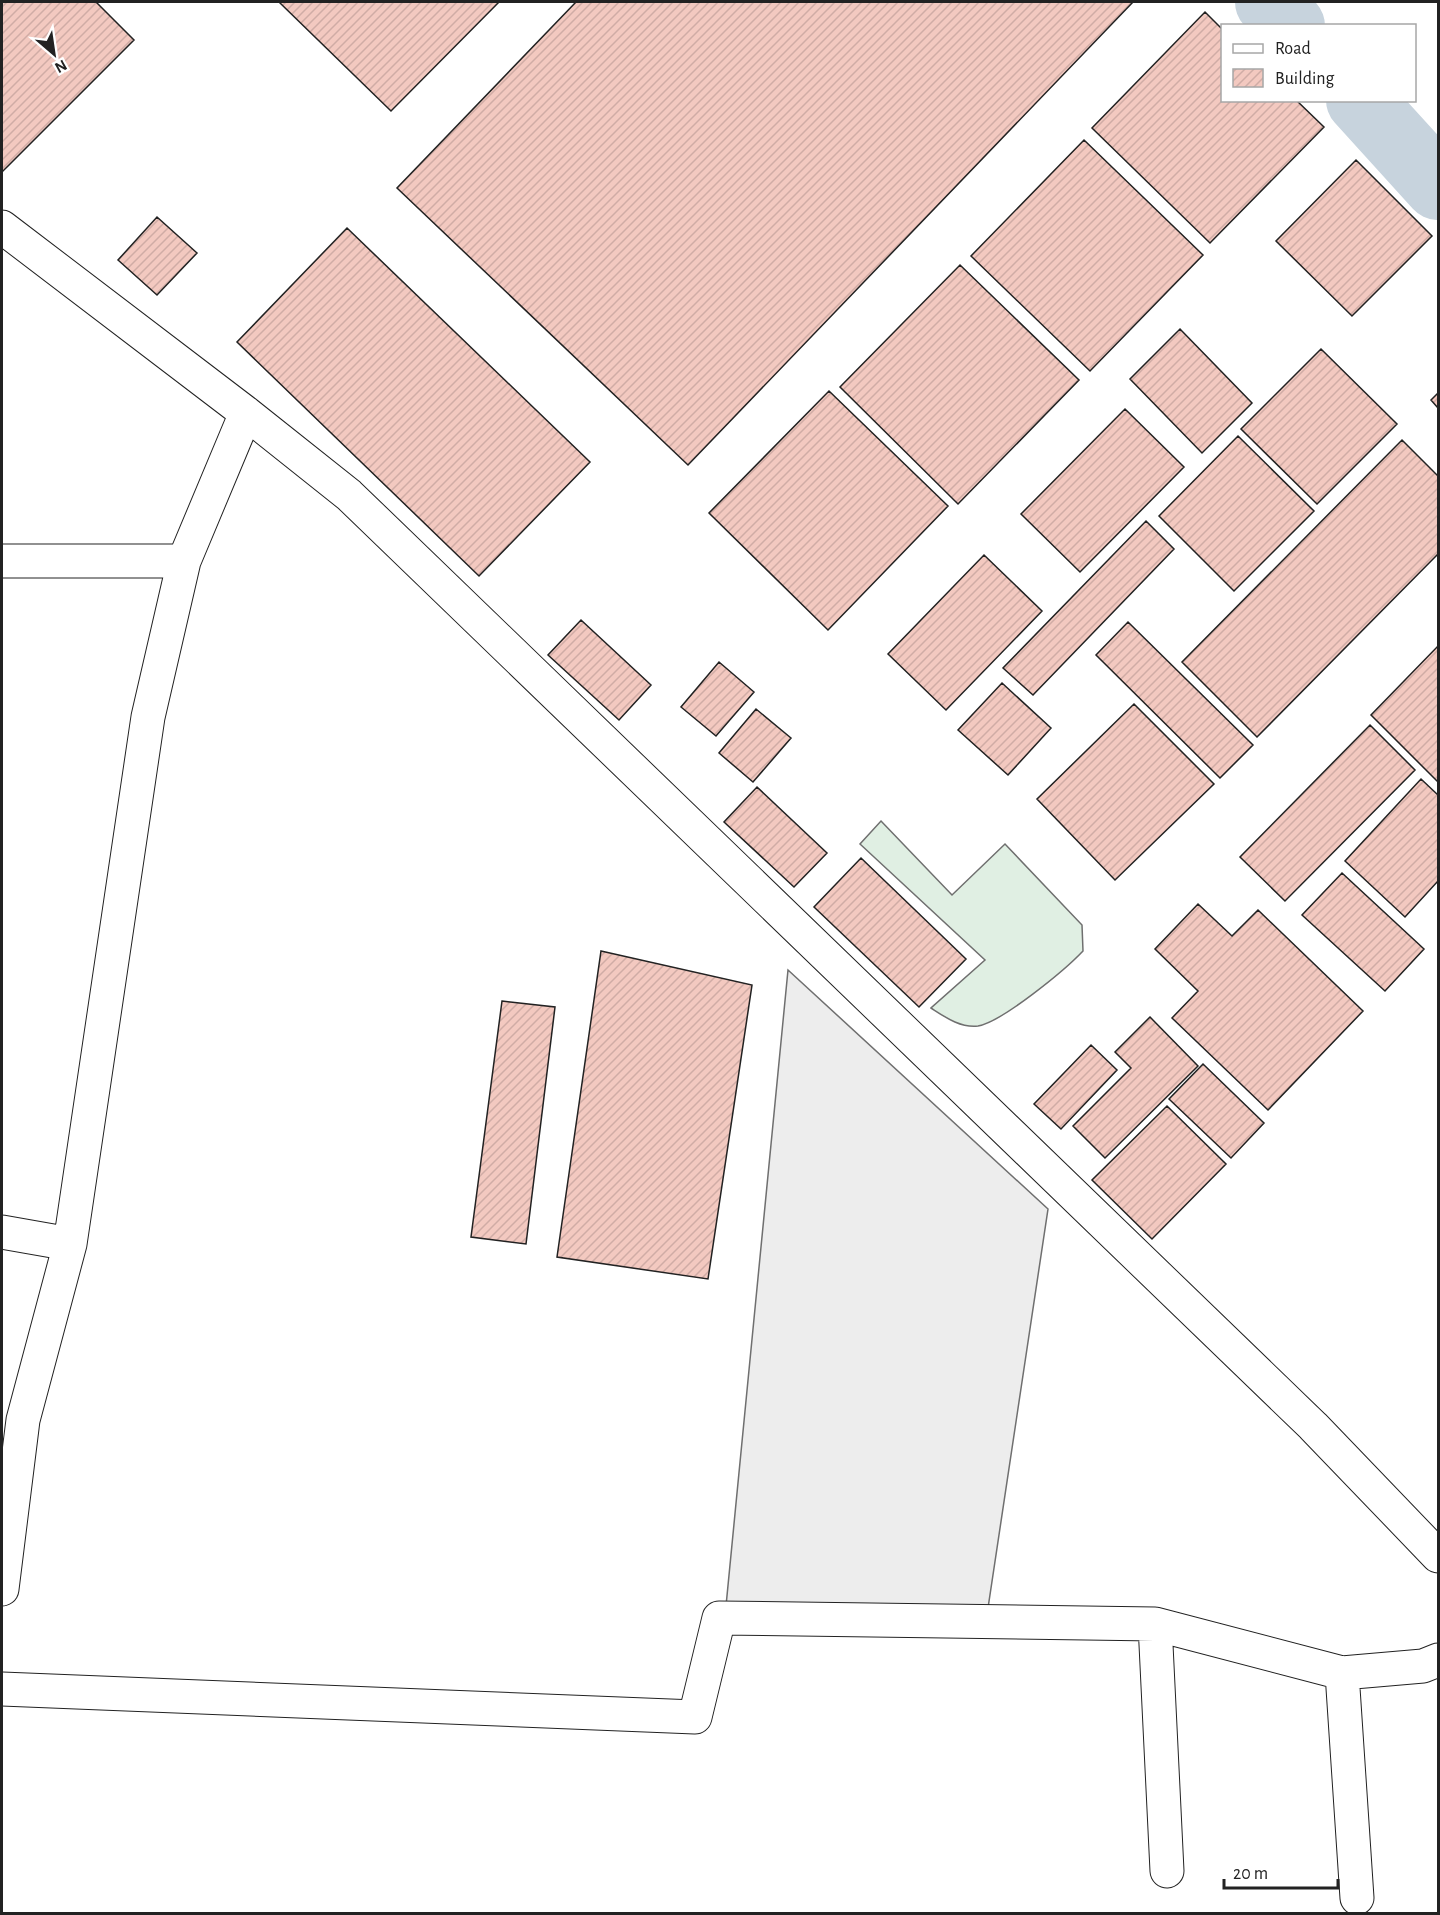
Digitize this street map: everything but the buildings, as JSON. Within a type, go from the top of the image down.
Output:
[{"type":"street","points":[[2,227],[246,413],[358,504],[1313,1426],[1438,1556]]},
{"type":"street","points":[[2,1589],[23,1420],[70,1244],[148,717],[184,561],[246,413]]},
{"type":"street","points":[[2,561],[184,561]]},
{"type":"street","points":[[2,1232],[70,1244]]},
{"type":"street","points":[[2,1689],[695,1717],[719,1618],[1155,1623],[1342,1674],[1423,1666],[1438,1660]]},
{"type":"street","points":[[1155,1623],[1167,1871]]},
{"type":"street","points":[[1342,1674],[1357,1898]]},
{"type":"green space","points":[[881,821],[952,895],[1005,844],[1082,925],[1083,951],[1033,994],[989,1022],[978,1026],[965,1025],[931,1008],[985,960],[860,844]]},
{"type":"shaded area","points":[[788,970],[1048,1209],[988,1608],[726,1606]]},
{"type":"waterway","points":[[1269,2],[1289,24]]},
{"type":"waterway","points":[[1362,102],[1438,186]]}]
